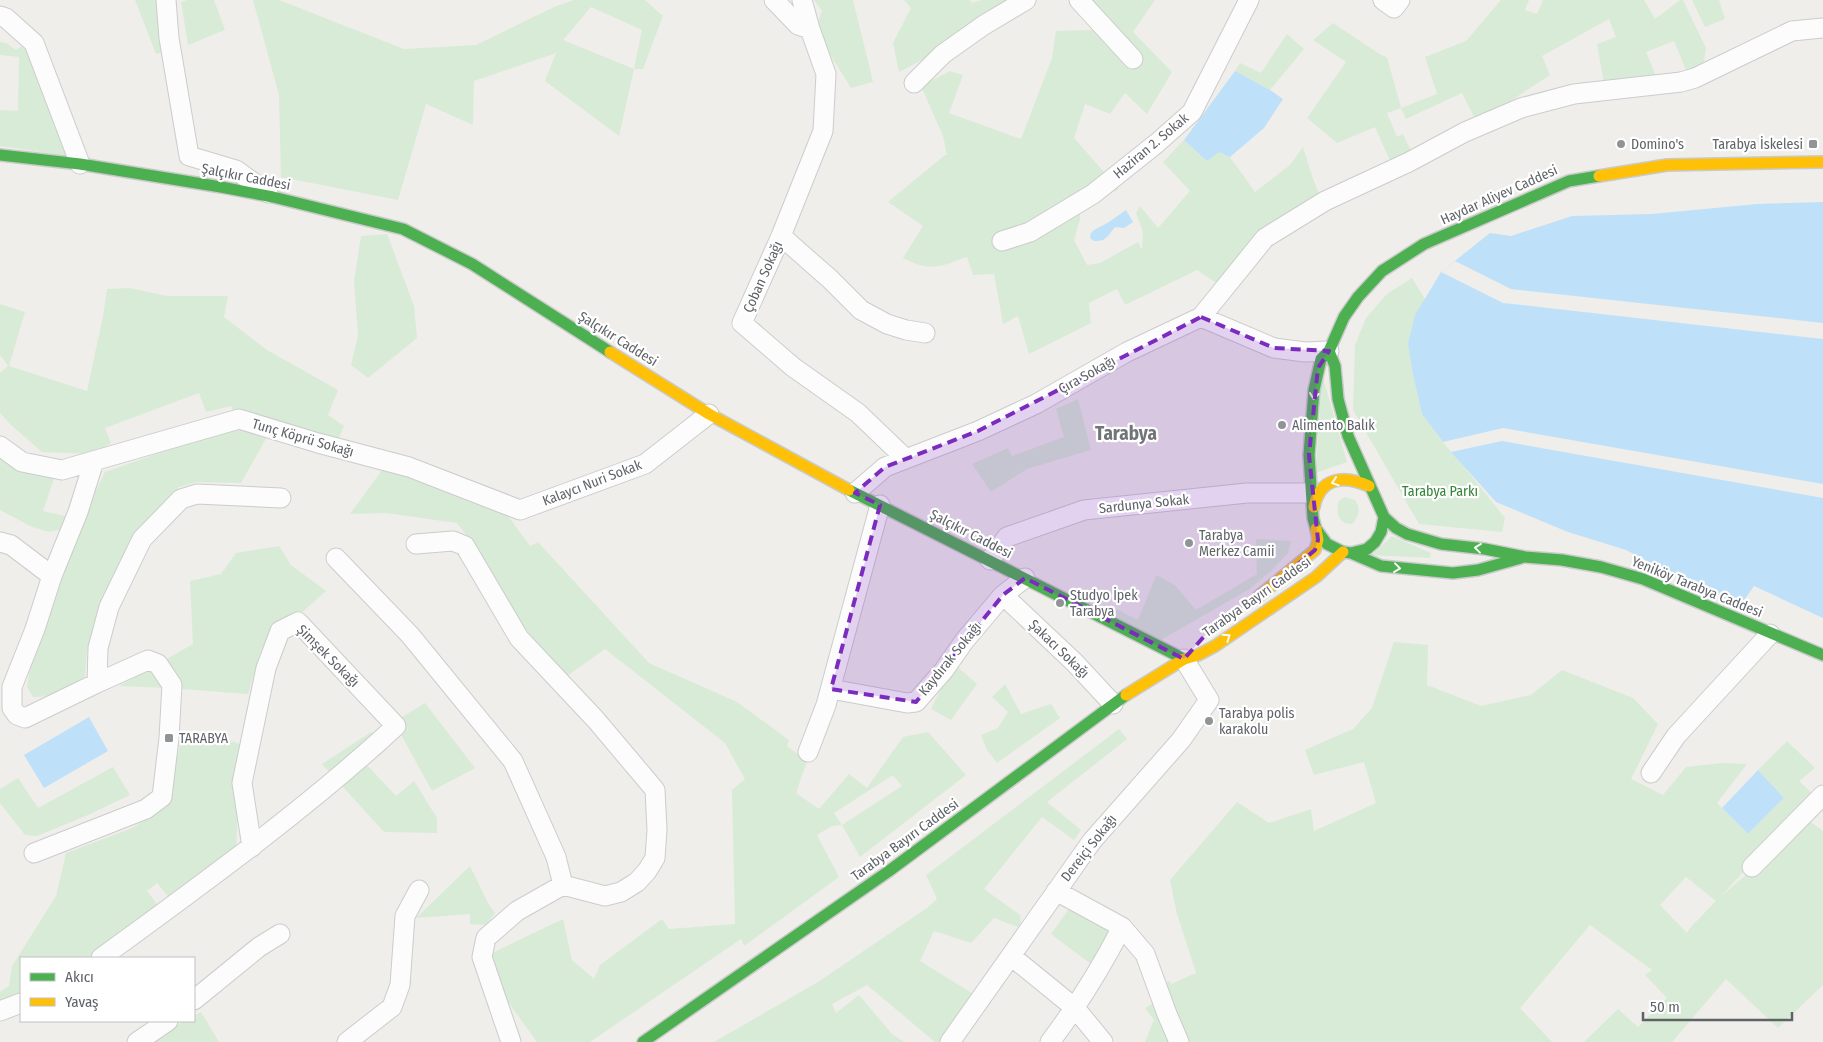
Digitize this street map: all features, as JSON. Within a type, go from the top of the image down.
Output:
[{"type":"main road","name":"Şalçıkır Caddesi","points":[[0,154],[80,164],[273,197],[403,229],[472,264],[709,414],[855,492],[1024,578],[1189,652]]},
{"type":"main road","name":"Haydar Aliyev Caddesi","points":[[1313,500],[1309,455],[1314,390],[1318,368],[1321,359],[1329,351],[1344,318],[1358,297],[1382,271],[1424,244],[1569,181],[1667,165],[1823,162]]},
{"type":"main road","points":[[1329,351],[1335,366],[1338,399],[1344,421],[1369,486],[1384,517],[1396,528],[1407,534],[1427,540],[1525,557]]},
{"type":"main road","points":[[1369,486],[1357,480],[1337,479],[1326,485],[1318,493],[1313,500],[1313,518],[1316,529],[1327,544],[1380,566],[1453,574],[1478,570],[1525,557]]},
{"type":"main road","points":[[1347,552],[1367,550],[1376,542],[1382,532],[1384,517]]},
{"type":"main road","name":"Tarabya Bayırı Caddesi","points":[[1247,605],[1261,596],[1314,550],[1318,540],[1316,529]]},
{"type":"main road","name":"Tarabya Bayırı Caddesi","points":[[643,1042],[889,871],[1113,704],[1189,652],[1198,655],[1215,646],[1316,577],[1347,552]]},
{"type":"main road","name":"Yeniköy Tarabya Caddesi","points":[[1525,557],[1562,560],[1602,567],[1643,579],[1823,655]]},
{"type":"street","points":[[166,0],[169,38],[189,156],[236,170],[273,197]]},
{"type":"street","points":[[774,0],[798,25],[810,29]]},
{"type":"street","name":"Çoban Sokağı","points":[[802,0],[826,74],[823,131],[781,236],[742,324],[793,367],[858,413],[906,459]]},
{"type":"street","points":[[914,83],[943,54],[984,25],[1026,0]]},
{"type":"street","points":[[1078,0],[1132,59]]},
{"type":"street","name":"Haziran 2. Sokak","points":[[1002,241],[1030,232],[1093,194],[1157,143],[1192,112],[1249,0]]},
{"type":"street","points":[[1383,0],[1394,8],[1400,0]]},
{"type":"street","points":[[0,16],[6,18],[34,43],[80,164]]},
{"type":"street","points":[[1329,351],[1305,352],[1274,348],[1201,317],[1265,238],[1324,200],[1409,162],[1465,132],[1521,108],[1544,101],[1583,93],[1682,82],[1695,78],[1792,31],[1823,28]]},
{"type":"street","points":[[781,236],[862,310],[887,324],[925,334]]},
{"type":"street","name":"Çıra Sokağı","points":[[855,492],[885,467],[978,431],[1027,408],[1127,352],[1201,317]]},
{"type":"street","name":"Kalaycı Nuri Sokak","points":[[520,510],[645,464],[709,414]]},
{"type":"street","name":"Tunç Köprü Sokağı","points":[[0,446],[22,462],[62,470],[239,420],[409,467],[520,510]]},
{"type":"street","points":[[34,853],[146,808],[162,797],[169,738],[172,685],[158,664],[148,660],[25,718],[18,715],[12,708],[12,687],[35,629],[52,576],[78,512],[94,460]]},
{"type":"street","name":"Sardunya Sokak","points":[[990,560],[1007,537],[1084,510],[1248,493],[1313,500]]},
{"type":"street","points":[[97,683],[98,648],[110,607],[142,539],[181,499],[197,494],[281,498]]},
{"type":"street","points":[[808,752],[831,689],[880,505]]},
{"type":"street","points":[[416,544],[453,541],[465,546],[519,638],[596,720],[656,790],[655,858],[647,871],[636,882],[621,892],[605,896],[563,885],[517,911],[486,938],[482,957],[511,1042]]},
{"type":"street","points":[[0,542],[11,545],[52,576]]},
{"type":"street","points":[[336,558],[410,635],[513,760],[556,857],[563,885]]},
{"type":"street","name":"Kaydırak Sokağı","points":[[831,689],[907,703],[916,702],[944,670],[965,640],[1003,595],[1024,578]]},
{"type":"street","name":"Şakacı Sokağı","points":[[1003,595],[1075,662],[1113,704]]},
{"type":"street","name":"Şimşek Sokağı","points":[[102,957],[252,847],[352,767],[396,726],[298,622],[280,631],[266,668],[242,783],[252,847]]},
{"type":"street","points":[[1651,773],[1676,736],[1770,634]]},
{"type":"street","name":"Dereiçi Sokağı","points":[[950,1042],[1092,841],[1181,740],[1210,700],[1189,652]]},
{"type":"street","points":[[1752,866],[1823,795]]},
{"type":"street","points":[[347,1042],[392,1007],[400,985],[405,916],[419,890]]},
{"type":"street","points":[[1056,891],[1122,927],[1145,954],[1179,1042]]},
{"type":"street","points":[[1050,1042],[1075,1008],[1106,958],[1122,927]]},
{"type":"street","points":[[195,999],[260,947],[280,934]]},
{"type":"street","points":[[1010,956],[1075,1008],[1103,1042]]},
{"type":"street","points":[[0,1011],[20,1003]]},
{"type":"street","points":[[137,1042],[167,1022]]},
{"type":"highlighted area","points":[[1201,317],[1274,348],[1329,351],[1318,368],[1309,455],[1318,540],[1315,550],[1261,595],[1208,632],[1184,659],[1025,578],[1003,595],[916,702],[831,689],[880,505],[855,493],[885,467],[978,431]]},
{"type":"green space","points":[[135,0],[160,0],[176,49],[156,54]]},
{"type":"green space","points":[[187,0],[214,0],[225,30],[188,45],[181,2]]},
{"type":"green space","points":[[253,0],[279,0],[404,49],[476,45],[554,7],[574,0],[645,0],[663,16],[643,69],[634,69],[619,136],[545,81],[556,53],[474,81],[473,125],[426,104],[398,200],[281,177],[279,95]],"holes":[[[591,7],[642,30],[634,69],[563,40]]]},
{"type":"green space","points":[[814,0],[853,0],[873,82],[851,88],[815,30],[822,11]]},
{"type":"green space","points":[[904,0],[970,0],[972,3],[981,0],[1029,0],[1031,4],[899,72],[893,43],[911,8]]},
{"type":"green space","points":[[1088,0],[1155,0],[1133,32],[1172,72],[1147,114],[1125,93],[1110,114],[1085,104],[1074,138],[1119,189],[1080,210],[1080,219],[1074,240],[1087,265],[1100,263],[1138,242],[1142,250],[1143,232],[1136,213],[1140,206],[1158,228],[1190,191],[1163,162],[1184,140],[1207,161],[1219,151],[1230,157],[1255,192],[1290,165],[1303,147],[1324,207],[1277,238],[1232,277],[1215,282],[1197,270],[1125,305],[1117,289],[1089,303],[1091,323],[1029,354],[1018,316],[1003,324],[994,274],[973,275],[967,257],[935,266],[921,265],[903,258],[923,226],[888,202],[947,155],[943,136],[921,86],[950,71],[963,75],[949,113],[1021,139],[1052,58],[1056,31],[1092,30]]},
{"type":"green space","points":[[1501,0],[1529,0],[1525,10],[1537,14],[1543,0],[1644,0],[1655,19],[1680,0],[1683,0],[1706,48],[1703,69],[1686,70],[1674,41],[1646,52],[1657,79],[1604,83],[1597,44],[1616,37],[1609,19],[1542,56],[1550,75],[1477,123],[1462,93],[1406,119],[1401,108],[1437,94],[1425,57],[1466,41]]},
{"type":"green space","points":[[1692,0],[1719,0],[1725,19],[1705,27]]},
{"type":"green space","points":[[1333,23],[1381,55],[1387,57],[1401,108],[1387,113],[1397,137],[1403,134],[1414,157],[1392,165],[1375,127],[1337,143],[1307,118],[1346,62],[1313,40]]},
{"type":"green space","points":[[1287,34],[1304,49],[1270,90],[1235,71],[1240,63],[1261,73]]},
{"type":"green space","points":[[0,42],[6,43],[16,50],[25,44],[67,156],[0,146],[0,110],[18,111],[19,57],[0,55]]},
{"type":"green space","points":[[387,234],[414,306],[417,338],[368,378],[351,365],[358,335],[354,281],[361,236]]},
{"type":"green space","name":"Tarabya Parkı","points":[[1412,278],[1425,299],[1408,344],[1422,414],[1505,518],[1502,532],[1419,524],[1353,410],[1355,345],[1366,318],[1387,294]]},
{"type":"green space","points":[[129,288],[167,296],[228,296],[224,317],[267,350],[338,390],[328,415],[344,426],[336,444],[233,414],[232,406],[206,412],[199,393],[105,428],[111,443],[94,454],[42,452],[0,413],[0,373],[8,366],[0,355],[0,304],[25,312],[9,366],[87,391],[107,289]]},
{"type":"green space","points":[[1322,374],[1347,462],[1316,473]]},
{"type":"green space","points":[[1078,399],[1091,450],[1027,469],[991,492],[972,464],[1008,448],[1012,456],[1064,437],[1056,409]]},
{"type":"green space","points":[[240,428],[268,435],[241,483],[197,482],[179,487],[137,530],[115,576],[87,649],[85,676],[47,696],[33,697],[27,687],[32,657],[87,508],[105,472],[202,438]]},
{"type":"green space","points":[[0,448],[55,476],[43,511],[69,517],[62,529],[49,532],[32,527],[0,510]]},
{"type":"green space","points":[[391,458],[486,486],[530,546],[538,542],[649,663],[737,702],[789,740],[787,746],[807,761],[796,793],[819,809],[849,774],[867,788],[903,737],[928,732],[966,775],[860,857],[842,825],[832,826],[817,835],[839,877],[744,946],[741,939],[590,1042],[537,1042],[500,991],[490,954],[563,919],[572,960],[594,979],[600,965],[662,919],[669,929],[735,924],[732,790],[745,779],[725,743],[605,649],[567,676],[524,627],[480,553],[457,523],[386,513],[350,514]],"holes":[[[893,775],[902,786],[842,825],[834,813]]]},
{"type":"green space","points":[[1345,497],[1355,500],[1359,510],[1358,516],[1352,524],[1344,522],[1339,517],[1339,501]]},
{"type":"green space","points":[[1392,536],[1431,553],[1430,558],[1372,555]]},
{"type":"green space","points":[[1256,539],[1291,541],[1288,553],[1272,570],[1248,590],[1159,641],[1106,615],[1112,607],[1138,620],[1156,575],[1175,585],[1196,610],[1257,574]]},
{"type":"green space","points":[[279,546],[291,565],[326,591],[261,649],[248,694],[119,686],[193,644],[190,581],[221,574],[236,553]]},
{"type":"green space","points":[[1394,642],[1428,645],[1427,685],[1481,706],[1531,695],[1562,670],[1633,698],[1658,724],[1631,779],[1663,795],[1686,767],[1722,763],[1747,764],[1717,803],[1748,834],[1784,798],[1758,770],[1787,741],[1815,768],[1799,781],[1816,797],[1787,825],[1721,896],[1808,820],[1823,831],[1823,985],[1778,1028],[1726,979],[1672,1042],[1584,1042],[1618,1009],[1638,1027],[1667,998],[1645,975],[1652,970],[1590,925],[1520,1008],[1552,1042],[1145,1042],[1154,1020],[1145,1008],[1162,998],[1162,984],[1170,981],[1171,984],[1196,973],[1177,914],[1170,880],[1237,802],[1269,823],[1311,809],[1314,831],[1376,803],[1364,762],[1314,775],[1305,750],[1353,729],[1372,708]],"holes":[[[1686,877],[1716,901],[1687,933],[1660,905]]]},
{"type":"green space","points":[[953,663],[977,684],[951,720],[931,709]]},
{"type":"green space","points":[[1005,684],[1021,714],[1051,704],[1060,718],[997,763],[987,750],[981,735],[998,728],[1008,712],[992,697]]},
{"type":"green space","points":[[425,703],[475,768],[432,791],[394,722]]},
{"type":"green space","points":[[1119,729],[1127,739],[1047,802],[1081,830],[1074,840],[1042,817],[984,889],[1020,915],[1021,928],[994,918],[971,943],[934,931],[920,961],[975,995],[939,1042],[935,1042],[867,985],[832,1004],[836,1013],[859,995],[892,1034],[904,1042],[714,1042],[818,982],[927,908],[937,899],[926,875]]},
{"type":"green space","points":[[371,732],[386,750],[367,765],[396,796],[414,781],[437,818],[437,833],[384,832],[322,764]]},
{"type":"green space","points":[[181,739],[235,742],[241,745],[236,851],[171,900],[157,883],[147,891],[160,908],[93,957],[20,957],[20,999],[0,1007],[0,992],[9,986],[12,966],[56,896],[66,853],[130,829],[167,807]]},
{"type":"green space","points":[[113,767],[130,795],[37,836],[25,835],[0,803],[0,789],[18,778],[38,808]]},
{"type":"green space","points":[[470,866],[495,913],[486,925],[470,924],[470,914],[416,918]]},
{"type":"green space","points":[[1074,902],[1119,934],[1096,968],[1051,934]]},
{"type":"green space","points":[[201,1012],[219,1042],[145,1042],[183,1022],[195,1022],[195,1015]]},
{"type":"water","points":[[1235,71],[1283,99],[1264,128],[1230,157],[1219,152],[1207,161],[1184,140]]},
{"type":"water","points":[[1823,202],[1823,618],[1754,586],[1741,605],[1688,582],[1626,550],[1568,532],[1496,502],[1451,452],[1422,414],[1408,344],[1415,315],[1441,272],[1490,233],[1511,236],[1572,216],[1652,214],[1757,204]]},
{"type":"water","points":[[1126,210],[1133,222],[1124,228],[1115,227],[1102,240],[1094,241],[1090,238],[1094,230]]},
{"type":"water","points":[[89,717],[108,751],[44,788],[24,755]]},
{"type":"water","points":[[1758,770],[1784,798],[1748,834],[1722,808]]},
{"type":"pier","points":[[1455,261],[1511,289],[1823,323],[1823,339],[1503,303],[1441,272]]},
{"type":"pier","points":[[1503,428],[1823,484],[1823,498],[1502,441],[1451,452],[1443,442]]},
{"type":"traffic: fast","points":[[0,155],[80,164],[221,187],[273,197],[403,229],[472,264],[610,352]]},
{"type":"traffic: fast","points":[[1384,517],[1381,532],[1375,542],[1367,549],[1351,553],[1343,552],[1327,544],[1316,529],[1313,518],[1309,455],[1314,390],[1321,359],[1329,351],[1344,317],[1358,297],[1382,271],[1424,244],[1569,181],[1599,176]]},
{"type":"traffic: fast","points":[[1329,351],[1335,366],[1338,399],[1348,436],[1384,517],[1396,528],[1407,534],[1441,544],[1485,549],[1525,557],[1562,560],[1601,567],[1643,579],[1823,655]]},
{"type":"traffic: fast","points":[[849,490],[1184,659]]},
{"type":"traffic: fast","points":[[1351,553],[1381,566],[1453,573],[1478,570],[1521,558]]},
{"type":"traffic: fast","points":[[643,1042],[889,871],[1126,695]]},
{"type":"traffic: slow","points":[[1599,176],[1667,165],[1823,162]]},
{"type":"traffic: slow","points":[[610,352],[709,414],[849,490]]},
{"type":"traffic: slow","points":[[1314,507],[1317,497],[1322,490],[1327,484],[1334,481],[1351,480],[1369,486]]},
{"type":"traffic: slow","points":[[1259,596],[1315,550],[1318,540],[1316,529]]},
{"type":"traffic: slow","points":[[1126,695],[1184,659],[1198,655],[1215,646],[1316,577],[1343,552]]},
{"type":"place","name":"Domino's","points":[[1621,144]]},
{"type":"place","name":"Tarabya İskelesi","points":[[1813,144]]},
{"type":"place","name":"Alimento Balık","points":[[1282,425]]},
{"type":"place","name":"Tarabya Merkez Camii","points":[[1189,543]]},
{"type":"place","name":"Studyo İpek Tarabya","points":[[1060,603]]},
{"type":"place","name":"Tarabya polis karakolu","points":[[1209,721]]},
{"type":"place","name":"TARABYA","points":[[169,738]]},
{"type":"district","name":"Tarabya","points":[[1126,433]]}]
